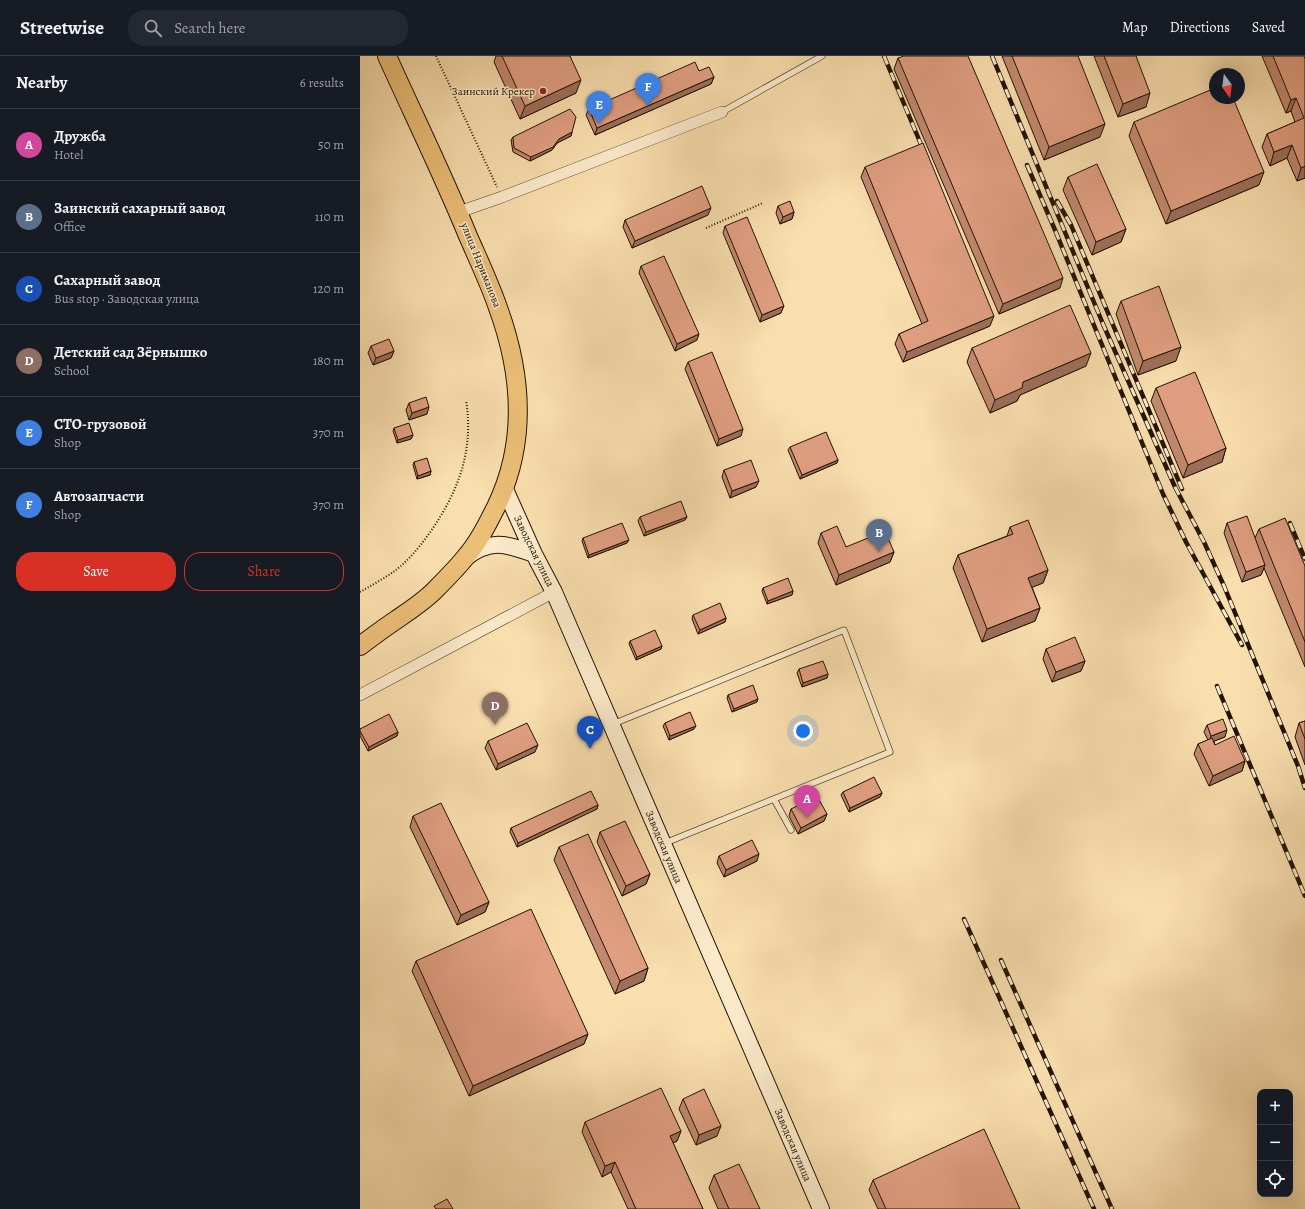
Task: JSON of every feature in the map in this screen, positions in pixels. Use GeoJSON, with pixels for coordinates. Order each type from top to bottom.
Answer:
{"type":"FeatureCollection","features":[{"type":"Feature","properties":{"kind":"main road","name":"улица Нариманова"},"geometry":{"type":"LineString","coordinates":[[360,646],[405,615],[434,592],[464,560],[486,527],[504,487],[513,457],[518,427],[518,397],[515,374],[508,337],[497,304],[458,212],[387,56]]}},
{"type":"Feature","properties":{"kind":"main road","name":"Заводская улица"},"geometry":{"type":"LineString","coordinates":[[504,487],[534,554],[554,592],[821,1209]]}},
{"type":"Feature","properties":{"kind":"main road"},"geometry":{"type":"LineString","coordinates":[[464,560],[475,551],[488,546],[497,545],[508,545],[534,554]]}},
{"type":"Feature","properties":{"kind":"street"},"geometry":{"type":"LineString","coordinates":[[458,212],[502,197],[722,112]]}},
{"type":"Feature","properties":{"kind":"street"},"geometry":{"type":"LineString","coordinates":[[360,696],[554,592]]}},
{"type":"Feature","properties":{"kind":"lane"},"geometry":{"type":"LineString","coordinates":[[722,112],[822,56]]}},
{"type":"Feature","properties":{"kind":"lane"},"geometry":{"type":"LineString","coordinates":[[611,725],[844,630],[890,752],[663,844]]}},
{"type":"Feature","properties":{"kind":"lane"},"geometry":{"type":"LineString","coordinates":[[774,799],[791,830]]}},
{"type":"Feature","properties":{"kind":"path"},"geometry":{"type":"LineString","coordinates":[[436,56],[502,197]]}},
{"type":"Feature","properties":{"kind":"path"},"geometry":{"type":"LineString","coordinates":[[706,228],[763,203]]}},
{"type":"Feature","properties":{"kind":"path"},"geometry":{"type":"LineString","coordinates":[[360,592],[381,580],[409,559],[423,542],[447,504],[456,487],[464,464],[468,443],[469,418],[466,400]]}},
{"type":"Feature","properties":{"kind":"building"},"geometry":{"type":"Polygon","coordinates":[[[502,56],[570,56],[581,80],[525,106],[502,56]]]}},
{"type":"Feature","properties":{"kind":"building"},"geometry":{"type":"Polygon","coordinates":[[[904,56],[968,56],[1063,278],[1003,304],[898,58],[904,56]]]}},
{"type":"Feature","properties":{"kind":"building"},"geometry":{"type":"Polygon","coordinates":[[[1012,56],[1078,56],[1105,124],[1049,147],[1012,56]]]}},
{"type":"Feature","properties":{"kind":"building"},"geometry":{"type":"Polygon","coordinates":[[[1104,56],[1136,56],[1150,93],[1123,104],[1104,56]]]}},
{"type":"Feature","properties":{"kind":"building"},"geometry":{"type":"Polygon","coordinates":[[[1273,56],[1304,56],[1305,59],[1305,166],[1301,168],[1292,145],[1274,152],[1267,134],[1304,118],[1296,98],[1291,100],[1273,56]]]}},
{"type":"Feature","properties":{"kind":"building"},"geometry":{"type":"Polygon","coordinates":[[[695,62],[699,71],[709,67],[714,77],[597,128],[589,109],[695,62]]]}},
{"type":"Feature","properties":{"kind":"building"},"geometry":{"type":"Polygon","coordinates":[[[1209,91],[1209,104],[1236,104],[1264,172],[1171,211],[1134,122],[1209,91]]]}},
{"type":"Feature","properties":{"kind":"building"},"geometry":{"type":"Polygon","coordinates":[[[570,109],[576,117],[572,132],[559,139],[553,147],[531,157],[514,148],[513,137],[570,109]]]}},
{"type":"Feature","properties":{"kind":"building"},"geometry":{"type":"Polygon","coordinates":[[[923,143],[994,316],[907,352],[899,334],[928,321],[865,167],[923,143]]]}},
{"type":"Feature","properties":{"kind":"building"},"geometry":{"type":"Polygon","coordinates":[[[1097,164],[1126,229],[1096,242],[1068,177],[1097,164]]]}},
{"type":"Feature","properties":{"kind":"building"},"geometry":{"type":"Polygon","coordinates":[[[702,186],[711,208],[635,241],[625,220],[702,186]]]}},
{"type":"Feature","properties":{"kind":"building"},"geometry":{"type":"Polygon","coordinates":[[[790,201],[794,212],[783,217],[778,206],[790,201]]]}},
{"type":"Feature","properties":{"kind":"building"},"geometry":{"type":"Polygon","coordinates":[[[747,217],[784,306],[762,315],[725,226],[747,217]]]}},
{"type":"Feature","properties":{"kind":"building"},"geometry":{"type":"Polygon","coordinates":[[[664,256],[699,334],[677,344],[641,266],[664,256]]]}},
{"type":"Feature","properties":{"kind":"building"},"geometry":{"type":"Polygon","coordinates":[[[1159,286],[1181,347],[1143,361],[1121,301],[1159,286]]]}},
{"type":"Feature","properties":{"kind":"building"},"geometry":{"type":"Polygon","coordinates":[[[1070,305],[1091,353],[1023,382],[1022,388],[995,400],[972,348],[1070,305]]]}},
{"type":"Feature","properties":{"kind":"building"},"geometry":{"type":"Polygon","coordinates":[[[389,339],[394,351],[376,358],[371,346],[389,339]]]}},
{"type":"Feature","properties":{"kind":"building"},"geometry":{"type":"Polygon","coordinates":[[[712,352],[743,429],[719,439],[688,362],[712,352]]]}},
{"type":"Feature","properties":{"kind":"building"},"geometry":{"type":"Polygon","coordinates":[[[1195,372],[1226,448],[1188,465],[1156,388],[1195,372]]]}},
{"type":"Feature","properties":{"kind":"building"},"geometry":{"type":"Polygon","coordinates":[[[426,397],[429,407],[412,413],[409,403],[426,397]]]}},
{"type":"Feature","properties":{"kind":"building"},"geometry":{"type":"Polygon","coordinates":[[[409,423],[413,435],[398,440],[394,428],[409,423]]]}},
{"type":"Feature","properties":{"kind":"building"},"geometry":{"type":"Polygon","coordinates":[[[826,432],[838,460],[802,475],[790,447],[826,432]]]}},
{"type":"Feature","properties":{"kind":"building"},"geometry":{"type":"Polygon","coordinates":[[[427,458],[431,471],[418,476],[414,462],[427,458]]]}},
{"type":"Feature","properties":{"kind":"building"},"geometry":{"type":"Polygon","coordinates":[[[751,460],[759,481],[732,491],[724,470],[751,460]]]}},
{"type":"Feature","properties":{"kind":"building"},"geometry":{"type":"Polygon","coordinates":[[[681,501],[687,517],[646,532],[640,517],[681,501]]]}},
{"type":"Feature","properties":{"kind":"building"},"geometry":{"type":"Polygon","coordinates":[[[1247,516],[1265,565],[1246,572],[1227,523],[1247,516]]]}},
{"type":"Feature","properties":{"kind":"building"},"geometry":{"type":"Polygon","coordinates":[[[1285,518],[1305,566],[1305,642],[1259,529],[1285,518]]]}},
{"type":"Feature","properties":{"kind":"building"},"geometry":{"type":"Polygon","coordinates":[[[1028,520],[1048,570],[1028,578],[1040,608],[987,629],[958,555],[1013,534],[1010,527],[1028,520]]]}},
{"type":"Feature","properties":{"kind":"building"},"geometry":{"type":"Polygon","coordinates":[[[622,523],[629,540],[589,555],[583,538],[622,523]]]}},
{"type":"Feature","properties":{"kind":"building"},"geometry":{"type":"Polygon","coordinates":[[[837,526],[846,547],[885,531],[894,552],[839,575],[821,533],[837,526]]]}},
{"type":"Feature","properties":{"kind":"building"},"geometry":{"type":"Polygon","coordinates":[[[788,578],[793,591],[768,601],[763,588],[788,578]]]}},
{"type":"Feature","properties":{"kind":"building"},"geometry":{"type":"Polygon","coordinates":[[[720,603],[726,618],[700,630],[693,615],[720,603]]]}},
{"type":"Feature","properties":{"kind":"building"},"geometry":{"type":"Polygon","coordinates":[[[655,630],[662,646],[637,657],[630,641],[655,630]]]}},
{"type":"Feature","properties":{"kind":"building"},"geometry":{"type":"Polygon","coordinates":[[[1075,637],[1085,661],[1056,672],[1046,649],[1075,637]]]}},
{"type":"Feature","properties":{"kind":"building"},"geometry":{"type":"Polygon","coordinates":[[[823,661],[828,674],[803,683],[799,669],[823,661]]]}},
{"type":"Feature","properties":{"kind":"building"},"geometry":{"type":"Polygon","coordinates":[[[753,685],[758,699],[734,709],[728,695],[753,685]]]}},
{"type":"Feature","properties":{"kind":"building"},"geometry":{"type":"Polygon","coordinates":[[[690,712],[696,726],[670,736],[665,723],[690,712]]]}},
{"type":"Feature","properties":{"kind":"building"},"geometry":{"type":"Polygon","coordinates":[[[389,714],[398,732],[369,747],[360,729],[389,714]]]}},
{"type":"Feature","properties":{"kind":"building"},"geometry":{"type":"Polygon","coordinates":[[[1223,719],[1227,730],[1211,736],[1207,725],[1223,719]]]}},
{"type":"Feature","properties":{"kind":"building"},"geometry":{"type":"Polygon","coordinates":[[[1305,721],[1305,739],[1299,723],[1305,721]]]}},
{"type":"Feature","properties":{"kind":"building"},"geometry":{"type":"Polygon","coordinates":[[[527,723],[538,745],[498,764],[488,741],[527,723]]]}},
{"type":"Feature","properties":{"kind":"building"},"geometry":{"type":"Polygon","coordinates":[[[1234,736],[1245,761],[1213,776],[1198,744],[1212,738],[1215,745],[1234,736]]]}},
{"type":"Feature","properties":{"kind":"building"},"geometry":{"type":"Polygon","coordinates":[[[874,777],[882,793],[850,808],[843,792],[874,777]]]}},
{"type":"Feature","properties":{"kind":"building"},"geometry":{"type":"Polygon","coordinates":[[[591,791],[598,805],[518,843],[511,828],[591,791]]]}},
{"type":"Feature","properties":{"kind":"building"},"geometry":{"type":"Polygon","coordinates":[[[817,796],[827,814],[801,828],[791,809],[817,796]]]}},
{"type":"Feature","properties":{"kind":"building"},"geometry":{"type":"Polygon","coordinates":[[[441,803],[489,902],[461,915],[413,816],[441,803]]]}},
{"type":"Feature","properties":{"kind":"building"},"geometry":{"type":"Polygon","coordinates":[[[625,821],[650,874],[626,886],[600,832],[625,821]]]}},
{"type":"Feature","properties":{"kind":"building"},"geometry":{"type":"Polygon","coordinates":[[[588,834],[648,968],[620,981],[559,847],[588,834]]]}},
{"type":"Feature","properties":{"kind":"building"},"geometry":{"type":"Polygon","coordinates":[[[752,840],[759,854],[726,870],[719,856],[752,840]]]}},
{"type":"Feature","properties":{"kind":"building"},"geometry":{"type":"Polygon","coordinates":[[[531,909],[588,1034],[473,1086],[416,961],[531,909]]]}},
{"type":"Feature","properties":{"kind":"building"},"geometry":{"type":"Polygon","coordinates":[[[661,1088],[681,1131],[670,1136],[703,1209],[636,1209],[615,1162],[605,1166],[585,1122],[661,1088]]]}},
{"type":"Feature","properties":{"kind":"building"},"geometry":{"type":"Polygon","coordinates":[[[704,1089],[721,1126],[699,1135],[683,1099],[704,1089]]]}},
{"type":"Feature","properties":{"kind":"building"},"geometry":{"type":"Polygon","coordinates":[[[984,1129],[1020,1209],[886,1209],[873,1180],[984,1129]]]}},
{"type":"Feature","properties":{"kind":"building"},"geometry":{"type":"Polygon","coordinates":[[[739,1164],[760,1209],[729,1209],[714,1175],[739,1164]]]}},
{"type":"Feature","properties":{"kind":"building"},"geometry":{"type":"Polygon","coordinates":[[[447,1199],[453,1209],[436,1209],[434,1206],[447,1199]]]}},
{"type":"Feature","properties":{"kind":"railway"},"geometry":{"type":"LineString","coordinates":[[884,56],[925,154]]}},
{"type":"Feature","properties":{"kind":"railway"},"geometry":{"type":"LineString","coordinates":[[992,56],[1103,324],[1175,487],[1204,542],[1224,586],[1298,766],[1305,788]]}},
{"type":"Feature","properties":{"kind":"railway"},"geometry":{"type":"LineString","coordinates":[[1027,165],[1163,494],[1186,542],[1242,645]]}},
{"type":"Feature","properties":{"kind":"railway"},"geometry":{"type":"LineString","coordinates":[[1057,201],[1071,225],[1182,489]]}},
{"type":"Feature","properties":{"kind":"railway"},"geometry":{"type":"LineString","coordinates":[[1290,523],[1305,559]]}},
{"type":"Feature","properties":{"kind":"railway"},"geometry":{"type":"LineString","coordinates":[[1217,686],[1305,896]]}},
{"type":"Feature","properties":{"kind":"railway"},"geometry":{"type":"LineString","coordinates":[[964,919],[1094,1209]]}},
{"type":"Feature","properties":{"kind":"railway"},"geometry":{"type":"LineString","coordinates":[[1001,960],[1112,1209]]}},
{"type":"Feature","properties":{"kind":"place","name":"Заинский Крекер"},"geometry":{"type":"Point","coordinates":[543,91]}},
{"type":"Feature","properties":{"kind":"place","name":"Автозапчасти"},"geometry":{"type":"Point","coordinates":[648,106]}},
{"type":"Feature","properties":{"kind":"place","name":"СТО-грузовой"},"geometry":{"type":"Point","coordinates":[599,124]}},
{"type":"Feature","properties":{"kind":"place","name":"Заинский сахарный завод"},"geometry":{"type":"Point","coordinates":[879,552]}},
{"type":"Feature","properties":{"kind":"place","name":"Детский сад Зёрнышко"},"geometry":{"type":"Point","coordinates":[495,725]}},
{"type":"Feature","properties":{"kind":"place","name":"Сахарный завод"},"geometry":{"type":"Point","coordinates":[590,749]}},
{"type":"Feature","properties":{"kind":"place","name":"Дружба"},"geometry":{"type":"Point","coordinates":[807,818]}}]}
